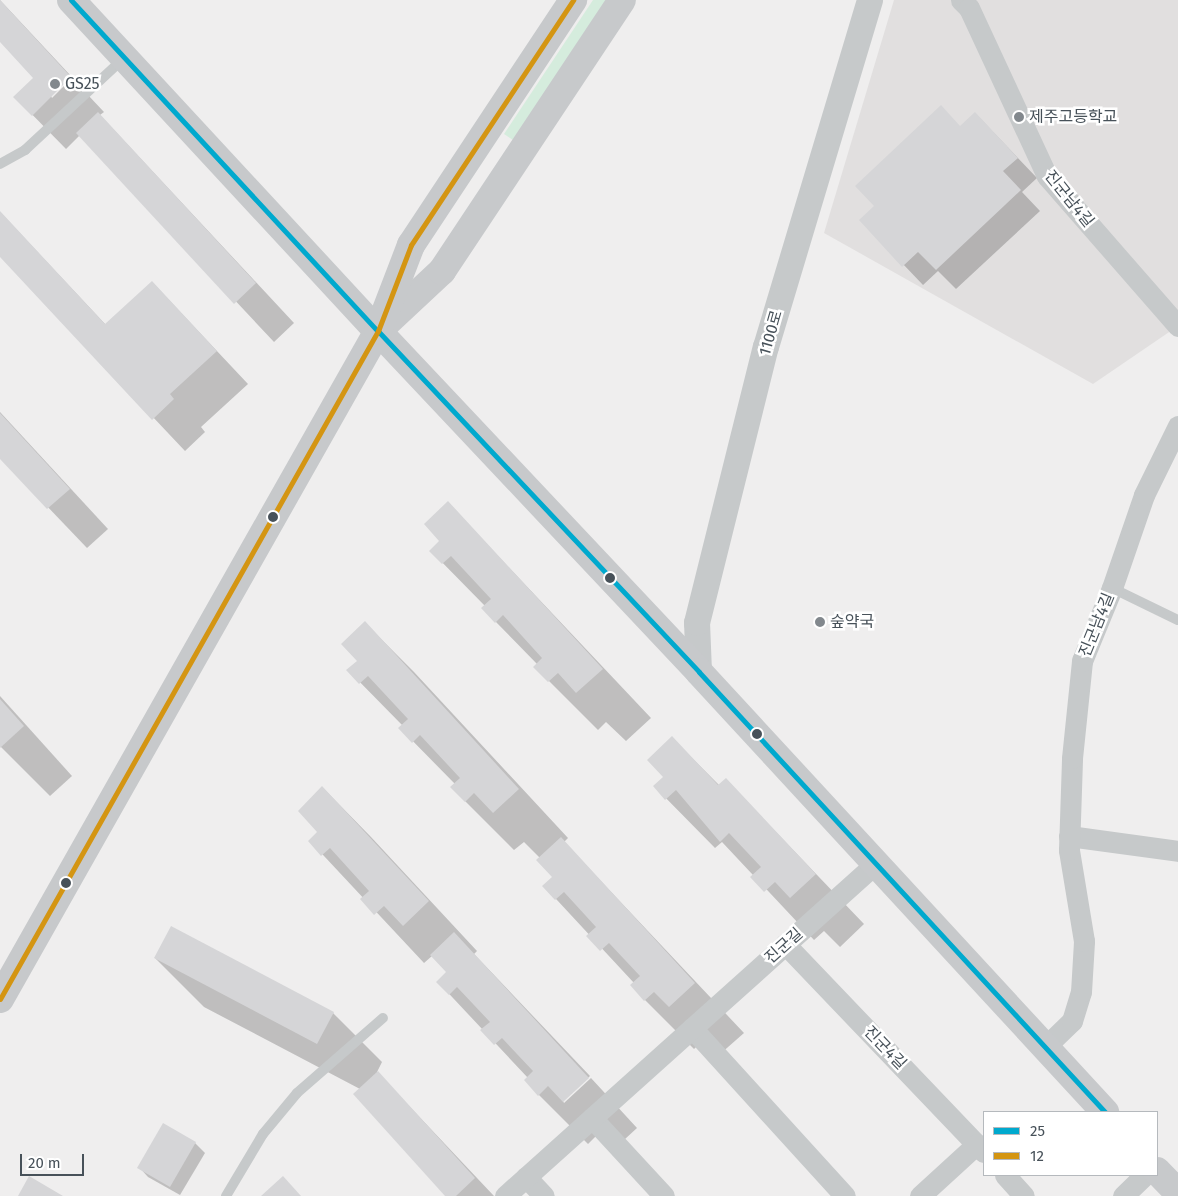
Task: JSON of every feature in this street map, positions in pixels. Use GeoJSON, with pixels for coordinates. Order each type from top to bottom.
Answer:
{"type":"FeatureCollection","features":[{"type":"Feature","properties":{"kind":"main road"},"geometry":{"type":"LineString","coordinates":[[71,0],[378,331],[699,672],[1104,1111]]}},
{"type":"Feature","properties":{"kind":"main road"},"geometry":{"type":"LineString","coordinates":[[0,999],[378,331],[411,245],[573,0]]}},
{"type":"Feature","properties":{"kind":"main road"},"geometry":{"type":"LineString","coordinates":[[378,331],[442,271],[622,0]]}},
{"type":"Feature","properties":{"kind":"main road"},"geometry":{"type":"LineString","coordinates":[[1158,1172],[1178,1193]]}},
{"type":"Feature","properties":{"kind":"street","name":"1100로"},"geometry":{"type":"LineString","coordinates":[[699,672],[697,623],[766,347],[870,0]]}},
{"type":"Feature","properties":{"kind":"street","name":"진군남4길"},"geometry":{"type":"LineString","coordinates":[[961,0],[969,8],[1047,176],[1178,326]]}},
{"type":"Feature","properties":{"kind":"street","name":"진군남4길"},"geometry":{"type":"LineString","coordinates":[[1046,1046],[1072,1021],[1081,992],[1084,942],[1069,850],[1072,758],[1082,661],[1112,588],[1144,495],[1178,426]]}},
{"type":"Feature","properties":{"kind":"street"},"geometry":{"type":"LineString","coordinates":[[1070,836],[1178,851]]}},
{"type":"Feature","properties":{"kind":"street","name":"진군길"},"geometry":{"type":"LineString","coordinates":[[505,1196],[876,863]]}},
{"type":"Feature","properties":{"kind":"street","name":"진군4길"},"geometry":{"type":"LineString","coordinates":[[786,944],[981,1148]]}},
{"type":"Feature","properties":{"kind":"street"},"geometry":{"type":"LineString","coordinates":[[692,1028],[845,1196]]}},
{"type":"Feature","properties":{"kind":"street"},"geometry":{"type":"LineString","coordinates":[[592,1118],[664,1196]]}},
{"type":"Feature","properties":{"kind":"street"},"geometry":{"type":"LineString","coordinates":[[920,1196],[981,1148]]}},
{"type":"Feature","properties":{"kind":"street"},"geometry":{"type":"LineString","coordinates":[[1006,1176],[1024,1196]]}},
{"type":"Feature","properties":{"kind":"street"},"geometry":{"type":"LineString","coordinates":[[1123,1196],[1144,1176]]}},
{"type":"Feature","properties":{"kind":"street"},"geometry":{"type":"LineString","coordinates":[[526,1177],[544,1196]]}},
{"type":"Feature","properties":{"kind":"lane"},"geometry":{"type":"LineString","coordinates":[[0,164],[25,150],[124,58]]}},
{"type":"Feature","properties":{"kind":"lane"},"geometry":{"type":"LineString","coordinates":[[1112,588],[1178,620]]}},
{"type":"Feature","properties":{"kind":"lane"},"geometry":{"type":"LineString","coordinates":[[226,1196],[263,1134],[298,1093],[383,1018]]}},
{"type":"Feature","properties":{"kind":"shaded area","name":"제주고등학교"},"geometry":{"type":"Polygon","coordinates":[[[894,0],[1178,0],[1178,326],[1093,384],[824,233],[894,0]]]}},
{"type":"Feature","properties":{"kind":"green space"},"geometry":{"type":"Polygon","coordinates":[[[593,0],[606,0],[513,140],[504,134],[593,0]]]}},
{"type":"Feature","properties":{"kind":"building"},"geometry":{"type":"Polygon","coordinates":[[[0,0],[71,77],[32,116],[13,97],[33,78],[0,42],[0,0]]]}},
{"type":"Feature","properties":{"kind":"building"},"geometry":{"type":"Polygon","coordinates":[[[941,105],[960,126],[975,112],[1018,158],[1003,171],[1021,190],[936,270],[918,252],[902,267],[859,220],[874,206],[855,186],[941,105]]]}},
{"type":"Feature","properties":{"kind":"building"},"geometry":{"type":"Polygon","coordinates":[[[98,112],[256,283],[234,304],[76,133],[98,112]]]}},
{"type":"Feature","properties":{"kind":"building"},"geometry":{"type":"Polygon","coordinates":[[[0,211],[105,324],[152,281],[217,351],[170,394],[174,399],[152,420],[0,257],[0,211]]]}},
{"type":"Feature","properties":{"kind":"building"},"geometry":{"type":"Polygon","coordinates":[[[0,413],[70,489],[47,509],[0,459],[0,413]]]}},
{"type":"Feature","properties":{"kind":"building"},"geometry":{"type":"Polygon","coordinates":[[[448,501],[603,669],[576,693],[558,673],[548,682],[533,667],[542,658],[503,615],[495,623],[481,608],[491,599],[451,556],[442,564],[429,551],[439,541],[424,524],[448,501]]]}},
{"type":"Feature","properties":{"kind":"building"},"geometry":{"type":"Polygon","coordinates":[[[365,621],[519,789],[493,813],[474,793],[465,802],[450,787],[460,778],[420,735],[412,743],[398,728],[408,719],[368,676],[359,684],[346,670],[357,661],[341,644],[365,621]]]}},
{"type":"Feature","properties":{"kind":"building"},"geometry":{"type":"Polygon","coordinates":[[[0,699],[24,726],[0,748],[0,699]]]}},
{"type":"Feature","properties":{"kind":"building"},"geometry":{"type":"Polygon","coordinates":[[[672,736],[718,785],[726,778],[816,874],[790,898],[775,882],[764,892],[750,877],[761,867],[729,833],[720,842],[676,790],[665,800],[653,786],[663,777],[647,760],[672,736]]]}},
{"type":"Feature","properties":{"kind":"building"},"geometry":{"type":"Polygon","coordinates":[[[322,786],[429,901],[403,926],[384,906],[374,915],[360,899],[369,891],[330,848],[321,856],[308,841],[317,832],[298,811],[322,786]]]}},
{"type":"Feature","properties":{"kind":"building"},"geometry":{"type":"Polygon","coordinates":[[[561,837],[695,983],[669,1007],[654,992],[644,1001],[630,985],[640,976],[609,943],[600,951],[586,936],[596,927],[564,892],[555,900],[542,886],[552,877],[536,860],[561,837]]]}},
{"type":"Feature","properties":{"kind":"building"},"geometry":{"type":"Polygon","coordinates":[[[171,926],[334,1012],[317,1044],[154,958],[171,926]]]}},
{"type":"Feature","properties":{"kind":"building"},"geometry":{"type":"Polygon","coordinates":[[[454,932],[589,1078],[563,1102],[548,1086],[538,1096],[524,1080],[533,1071],[502,1038],[494,1045],[480,1030],[490,1022],[457,987],[449,995],[436,982],[446,972],[430,955],[454,932]]]}},
{"type":"Feature","properties":{"kind":"building"},"geometry":{"type":"Polygon","coordinates":[[[378,1071],[475,1178],[456,1196],[445,1196],[353,1094],[378,1071]]]}},
{"type":"Feature","properties":{"kind":"building"},"geometry":{"type":"Polygon","coordinates":[[[163,1123],[196,1142],[170,1187],[137,1168],[163,1123]]]}},
{"type":"Feature","properties":{"kind":"building"},"geometry":{"type":"Polygon","coordinates":[[[29,1176],[63,1196],[18,1196],[29,1176]]]}},
{"type":"Feature","properties":{"kind":"building"},"geometry":{"type":"Polygon","coordinates":[[[283,1176],[301,1196],[261,1196],[283,1176]]]}},
{"type":"Feature","properties":{"kind":"transit line","name":"25"},"geometry":{"type":"LineString","coordinates":[[71,0],[378,331],[699,672],[1104,1111]]}},
{"type":"Feature","properties":{"kind":"transit line","name":"12"},"geometry":{"type":"LineString","coordinates":[[0,999],[378,331],[411,245],[573,0]]}},
{"type":"Feature","properties":{"kind":"place","name":"GS25"},"geometry":{"type":"Point","coordinates":[55,84]}},
{"type":"Feature","properties":{"kind":"place","name":"제주고등학교"},"geometry":{"type":"Point","coordinates":[1019,117]}},
{"type":"Feature","properties":{"kind":"place","name":"숲약국"},"geometry":{"type":"Point","coordinates":[820,622]}}]}
